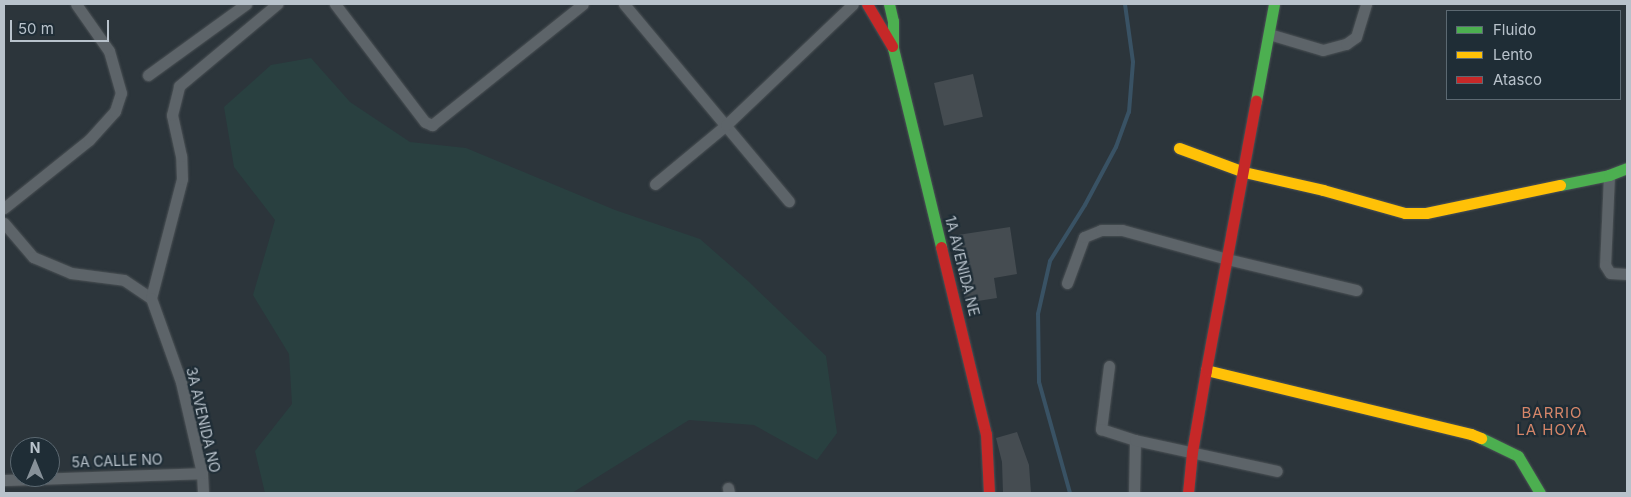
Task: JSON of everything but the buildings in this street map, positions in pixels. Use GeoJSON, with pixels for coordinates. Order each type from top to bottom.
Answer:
{"type":"FeatureCollection","features":[{"type":"Feature","properties":{"kind":"street"},"geometry":{"type":"LineString","coordinates":[[4,208],[88,140],[115,111],[121,92],[109,51],[76,4]]}},
{"type":"Feature","properties":{"kind":"street"},"geometry":{"type":"LineString","coordinates":[[148,75],[246,4]]}},
{"type":"Feature","properties":{"kind":"street"},"geometry":{"type":"LineString","coordinates":[[4,223],[33,257],[71,273],[124,280],[151,298],[182,179],[181,156],[172,115],[179,86],[277,4]]}},
{"type":"Feature","properties":{"kind":"street"},"geometry":{"type":"LineString","coordinates":[[335,4],[425,122],[432,124],[582,4]]}},
{"type":"Feature","properties":{"kind":"street"},"geometry":{"type":"LineString","coordinates":[[624,4],[789,201]]}},
{"type":"Feature","properties":{"kind":"street"},"geometry":{"type":"LineString","coordinates":[[655,184],[726,125],[853,4]]}},
{"type":"Feature","properties":{"kind":"street"},"geometry":{"type":"LineString","coordinates":[[867,4],[894,48]]}},
{"type":"Feature","properties":{"kind":"street"},"geometry":{"type":"LineString","coordinates":[[889,4],[893,21],[894,48]]}},
{"type":"Feature","properties":{"kind":"street"},"geometry":{"type":"LineString","coordinates":[[1188,493],[1192,452],[1206,370],[1274,4]]}},
{"type":"Feature","properties":{"kind":"street"},"geometry":{"type":"LineString","coordinates":[[1269,34],[1323,50],[1346,44],[1356,37],[1366,4]]}},
{"type":"Feature","properties":{"kind":"street","name":"1A AVENIDA NE"},"geometry":{"type":"LineString","coordinates":[[894,48],[986,434],[988,492]]}},
{"type":"Feature","properties":{"kind":"street"},"geometry":{"type":"LineString","coordinates":[[1179,148],[1244,172],[1323,190],[1405,213],[1426,213],[1609,175],[1627,168]]}},
{"type":"Feature","properties":{"kind":"street"},"geometry":{"type":"LineString","coordinates":[[1609,175],[1605,265],[1610,273],[1627,274]]}},
{"type":"Feature","properties":{"kind":"street"},"geometry":{"type":"LineString","coordinates":[[1067,283],[1084,237],[1101,230],[1122,230],[1227,259],[1356,290]]}},
{"type":"Feature","properties":{"kind":"street","name":"3A AVENIDA NO"},"geometry":{"type":"LineString","coordinates":[[151,298],[182,382],[202,473],[203,493]]}},
{"type":"Feature","properties":{"kind":"street"},"geometry":{"type":"LineString","coordinates":[[1109,366],[1101,429],[1135,440],[1277,471]]}},
{"type":"Feature","properties":{"kind":"street"},"geometry":{"type":"LineString","coordinates":[[1206,370],[1471,434],[1518,456],[1540,493]]}},
{"type":"Feature","properties":{"kind":"street"},"geometry":{"type":"LineString","coordinates":[[1134,493],[1135,440]]}},
{"type":"Feature","properties":{"kind":"street","name":"5A CALLE NO"},"geometry":{"type":"LineString","coordinates":[[4,480],[202,473]]}},
{"type":"Feature","properties":{"kind":"green space"},"geometry":{"type":"Polygon","coordinates":[[[311,58],[350,102],[410,142],[466,148],[615,210],[700,239],[748,281],[826,356],[837,433],[817,460],[754,425],[689,420],[572,493],[265,493],[255,451],[292,404],[289,354],[253,295],[275,220],[234,167],[224,107],[271,65],[311,58]]]}},
{"type":"Feature","properties":{"kind":"waterway"},"geometry":{"type":"LineString","coordinates":[[1070,493],[1039,382],[1038,314],[1050,261],[1085,205],[1116,147],[1129,112],[1133,62],[1125,4]]}},
{"type":"Feature","properties":{"kind":"traffic: fast"},"geometry":{"type":"LineString","coordinates":[[889,4],[893,21],[893,48],[941,247]]}},
{"type":"Feature","properties":{"kind":"traffic: fast"},"geometry":{"type":"LineString","coordinates":[[1256,101],[1274,4]]}},
{"type":"Feature","properties":{"kind":"traffic: fast"},"geometry":{"type":"LineString","coordinates":[[1560,185],[1609,175],[1627,168]]}},
{"type":"Feature","properties":{"kind":"traffic: fast"},"geometry":{"type":"LineString","coordinates":[[1481,438],[1518,456],[1540,493]]}},
{"type":"Feature","properties":{"kind":"traffic: slow"},"geometry":{"type":"LineString","coordinates":[[1179,148],[1244,172],[1323,190],[1405,213],[1426,213],[1560,185]]}},
{"type":"Feature","properties":{"kind":"traffic: slow"},"geometry":{"type":"LineString","coordinates":[[1206,370],[1481,438]]}},
{"type":"Feature","properties":{"kind":"traffic: jam"},"geometry":{"type":"LineString","coordinates":[[867,4],[892,46]]}},
{"type":"Feature","properties":{"kind":"traffic: jam"},"geometry":{"type":"LineString","coordinates":[[1188,493],[1192,452],[1206,370],[1256,101]]}},
{"type":"Feature","properties":{"kind":"traffic: jam"},"geometry":{"type":"LineString","coordinates":[[941,247],[986,434],[989,493]]}},
{"type":"Feature","properties":{"kind":"district","name":"BARRIO LA HOYA"},"geometry":{"type":"Point","coordinates":[1552,420]}}]}
